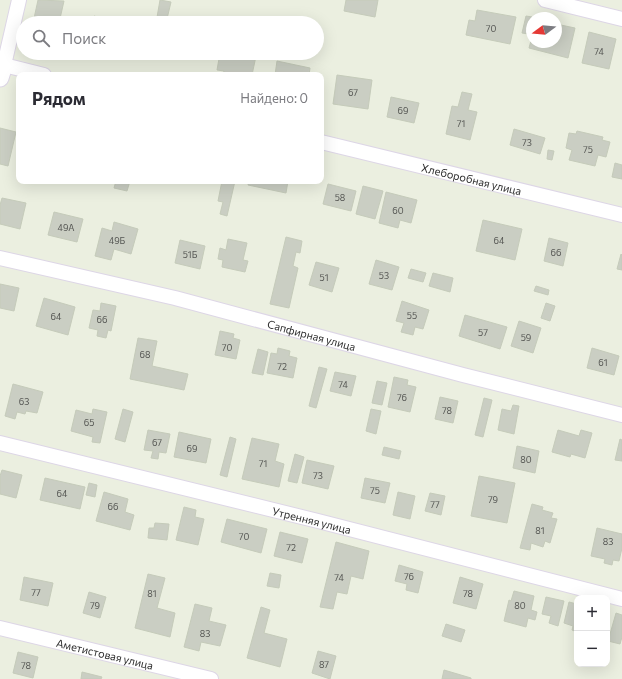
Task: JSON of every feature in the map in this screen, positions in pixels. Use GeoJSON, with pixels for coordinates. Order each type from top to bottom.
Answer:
{"type":"FeatureCollection","features":[{"type":"Feature","properties":{"kind":"street"},"geometry":{"type":"LineString","coordinates":[[19,0],[1,69],[22,72]]}},
{"type":"Feature","properties":{"kind":"street"},"geometry":{"type":"LineString","coordinates":[[545,0],[622,19]]}},
{"type":"Feature","properties":{"kind":"street","name":"Хлеборобная улица"},"geometry":{"type":"LineString","coordinates":[[324,143],[622,215]]}},
{"type":"Feature","properties":{"kind":"street","name":"Сапфирная улица"},"geometry":{"type":"LineString","coordinates":[[0,258],[175,298],[463,376],[622,415]]}},
{"type":"Feature","properties":{"kind":"street","name":"Утренняя улица"},"geometry":{"type":"LineString","coordinates":[[0,443],[325,523],[622,599]]}},
{"type":"Feature","properties":{"kind":"street","name":"Аметистовая улица"},"geometry":{"type":"LineString","coordinates":[[0,628],[211,679]]}},
{"type":"Feature","properties":{"kind":"building"},"geometry":{"type":"Polygon","coordinates":[[[38,0],[64,1],[61,16],[35,16],[38,0]]]}},
{"type":"Feature","properties":{"kind":"building"},"geometry":{"type":"Polygon","coordinates":[[[160,0],[171,2],[168,16],[157,16],[160,0]]]}},
{"type":"Feature","properties":{"kind":"building"},"geometry":{"type":"Polygon","coordinates":[[[346,0],[378,0],[375,17],[344,11],[346,0]]]}},
{"type":"Feature","properties":{"kind":"building"},"geometry":{"type":"Polygon","coordinates":[[[477,10],[516,17],[510,44],[466,35],[469,20],[475,21],[477,10]]]}},
{"type":"Feature","properties":{"kind":"building"},"geometry":{"type":"Polygon","coordinates":[[[526,16],[526,34],[522,33],[526,16]]]}},
{"type":"Feature","properties":{"kind":"building"},"geometry":{"type":"Polygon","coordinates":[[[562,25],[575,28],[568,58],[529,48],[562,48],[562,25]]]}},
{"type":"Feature","properties":{"kind":"building"},"geometry":{"type":"Polygon","coordinates":[[[589,32],[616,39],[609,69],[582,63],[589,32]]]}},
{"type":"Feature","properties":{"kind":"building"},"geometry":{"type":"Polygon","coordinates":[[[219,60],[255,60],[253,72],[224,72],[217,70],[219,60]]]}},
{"type":"Feature","properties":{"kind":"building"},"geometry":{"type":"Polygon","coordinates":[[[277,61],[310,68],[309,72],[275,72],[277,61]]]}},
{"type":"Feature","properties":{"kind":"building"},"geometry":{"type":"Polygon","coordinates":[[[337,75],[372,80],[368,109],[333,104],[337,75]]]}},
{"type":"Feature","properties":{"kind":"building"},"geometry":{"type":"Polygon","coordinates":[[[462,92],[472,94],[468,110],[477,112],[470,140],[446,134],[452,106],[458,107],[462,92]]]}},
{"type":"Feature","properties":{"kind":"building"},"geometry":{"type":"Polygon","coordinates":[[[391,97],[419,103],[414,123],[387,117],[391,97]]]}},
{"type":"Feature","properties":{"kind":"building"},"geometry":{"type":"Polygon","coordinates":[[[0,128],[16,132],[8,166],[0,164],[0,128]]]}},
{"type":"Feature","properties":{"kind":"building"},"geometry":{"type":"Polygon","coordinates":[[[514,129],[545,138],[540,154],[510,145],[514,129]]]}},
{"type":"Feature","properties":{"kind":"building"},"geometry":{"type":"Polygon","coordinates":[[[577,131],[603,137],[602,140],[610,142],[606,157],[598,155],[595,166],[569,160],[572,150],[566,148],[569,133],[576,134],[577,131]]]}},
{"type":"Feature","properties":{"kind":"building"},"geometry":{"type":"Polygon","coordinates":[[[548,150],[554,151],[552,160],[547,159],[548,150]]]}},
{"type":"Feature","properties":{"kind":"building"},"geometry":{"type":"Polygon","coordinates":[[[615,163],[622,165],[622,179],[612,177],[615,163]]]}},
{"type":"Feature","properties":{"kind":"building"},"geometry":{"type":"Polygon","coordinates":[[[115,184],[129,184],[127,191],[114,188],[115,184]]]}},
{"type":"Feature","properties":{"kind":"building"},"geometry":{"type":"Polygon","coordinates":[[[221,184],[234,184],[227,216],[220,214],[223,202],[218,201],[221,184]]]}},
{"type":"Feature","properties":{"kind":"building"},"geometry":{"type":"Polygon","coordinates":[[[248,184],[288,184],[286,193],[248,184]]]}},
{"type":"Feature","properties":{"kind":"building"},"geometry":{"type":"Polygon","coordinates":[[[328,184],[356,191],[351,211],[323,204],[328,184]]]}},
{"type":"Feature","properties":{"kind":"building"},"geometry":{"type":"Polygon","coordinates":[[[363,186],[383,191],[375,219],[356,214],[363,186]]]}},
{"type":"Feature","properties":{"kind":"building"},"geometry":{"type":"Polygon","coordinates":[[[386,192],[417,200],[411,223],[400,220],[398,228],[379,223],[386,192]]]}},
{"type":"Feature","properties":{"kind":"building"},"geometry":{"type":"Polygon","coordinates":[[[2,198],[26,203],[20,229],[0,224],[0,205],[2,198]]]}},
{"type":"Feature","properties":{"kind":"building"},"geometry":{"type":"Polygon","coordinates":[[[54,212],[83,219],[77,242],[48,235],[54,212]]]}},
{"type":"Feature","properties":{"kind":"building"},"geometry":{"type":"Polygon","coordinates":[[[483,220],[522,229],[515,260],[476,251],[483,220]]]}},
{"type":"Feature","properties":{"kind":"building"},"geometry":{"type":"Polygon","coordinates":[[[114,222],[138,229],[131,254],[114,249],[111,260],[95,256],[102,228],[112,231],[114,222]]]}},
{"type":"Feature","properties":{"kind":"building"},"geometry":{"type":"Polygon","coordinates":[[[286,237],[302,241],[300,253],[296,252],[293,266],[298,268],[289,308],[270,304],[286,237]]]}},
{"type":"Feature","properties":{"kind":"building"},"geometry":{"type":"Polygon","coordinates":[[[549,238],[568,243],[563,266],[544,261],[549,238]]]}},
{"type":"Feature","properties":{"kind":"building"},"geometry":{"type":"Polygon","coordinates":[[[228,239],[247,243],[243,260],[248,261],[245,272],[222,267],[223,260],[218,259],[220,248],[226,250],[228,239]]]}},
{"type":"Feature","properties":{"kind":"building"},"geometry":{"type":"Polygon","coordinates":[[[180,240],[205,246],[200,269],[175,263],[180,240]]]}},
{"type":"Feature","properties":{"kind":"building"},"geometry":{"type":"Polygon","coordinates":[[[621,254],[622,255],[622,270],[617,269],[621,254]]]}},
{"type":"Feature","properties":{"kind":"building"},"geometry":{"type":"Polygon","coordinates":[[[376,260],[399,267],[392,290],[369,284],[376,260]]]}},
{"type":"Feature","properties":{"kind":"building"},"geometry":{"type":"Polygon","coordinates":[[[316,262],[339,268],[332,292],[309,285],[316,262]]]}},
{"type":"Feature","properties":{"kind":"building"},"geometry":{"type":"Polygon","coordinates":[[[411,269],[426,273],[423,282],[408,278],[411,269]]]}},
{"type":"Feature","properties":{"kind":"building"},"geometry":{"type":"Polygon","coordinates":[[[433,273],[453,278],[450,292],[429,286],[433,273]]]}},
{"type":"Feature","properties":{"kind":"building"},"geometry":{"type":"Polygon","coordinates":[[[0,284],[19,288],[14,311],[0,308],[0,284]]]}},
{"type":"Feature","properties":{"kind":"building"},"geometry":{"type":"Polygon","coordinates":[[[536,286],[549,290],[548,295],[534,291],[536,286]]]}},
{"type":"Feature","properties":{"kind":"building"},"geometry":{"type":"Polygon","coordinates":[[[44,298],[75,307],[68,335],[36,326],[44,298]]]}},
{"type":"Feature","properties":{"kind":"building"},"geometry":{"type":"Polygon","coordinates":[[[402,301],[429,310],[423,329],[415,327],[413,335],[401,332],[404,323],[396,321],[402,301]]]}},
{"type":"Feature","properties":{"kind":"building"},"geometry":{"type":"Polygon","coordinates":[[[101,303],[116,306],[111,331],[108,330],[106,338],[97,336],[98,330],[89,328],[93,310],[100,311],[101,303]]]}},
{"type":"Feature","properties":{"kind":"building"},"geometry":{"type":"Polygon","coordinates":[[[546,303],[555,306],[550,321],[541,318],[546,303]]]}},
{"type":"Feature","properties":{"kind":"building"},"geometry":{"type":"Polygon","coordinates":[[[465,315],[507,327],[500,349],[459,336],[465,315]]]}},
{"type":"Feature","properties":{"kind":"building"},"geometry":{"type":"Polygon","coordinates":[[[519,321],[541,328],[533,353],[511,346],[519,321]]]}},
{"type":"Feature","properties":{"kind":"building"},"geometry":{"type":"Polygon","coordinates":[[[220,331],[234,334],[233,338],[240,340],[236,359],[215,355],[220,331]]]}},
{"type":"Feature","properties":{"kind":"building"},"geometry":{"type":"Polygon","coordinates":[[[138,338],[157,341],[152,366],[188,374],[184,390],[130,379],[138,338]]]}},
{"type":"Feature","properties":{"kind":"building"},"geometry":{"type":"Polygon","coordinates":[[[278,348],[290,351],[289,356],[297,358],[293,378],[267,373],[271,353],[277,354],[278,348]]]}},
{"type":"Feature","properties":{"kind":"building"},"geometry":{"type":"Polygon","coordinates":[[[592,348],[619,356],[614,375],[587,368],[592,348]]]}},
{"type":"Feature","properties":{"kind":"building"},"geometry":{"type":"Polygon","coordinates":[[[258,349],[268,352],[263,375],[252,373],[258,349]]]}},
{"type":"Feature","properties":{"kind":"building"},"geometry":{"type":"Polygon","coordinates":[[[319,367],[327,369],[316,408],[309,406],[319,367]]]}},
{"type":"Feature","properties":{"kind":"building"},"geometry":{"type":"Polygon","coordinates":[[[335,372],[356,376],[351,396],[330,391],[335,372]]]}},
{"type":"Feature","properties":{"kind":"building"},"geometry":{"type":"Polygon","coordinates":[[[394,377],[408,380],[407,385],[416,387],[410,412],[388,407],[394,377]]]}},
{"type":"Feature","properties":{"kind":"building"},"geometry":{"type":"Polygon","coordinates":[[[377,381],[387,383],[382,405],[372,403],[377,381]]]}},
{"type":"Feature","properties":{"kind":"building"},"geometry":{"type":"Polygon","coordinates":[[[13,384],[43,392],[37,413],[26,411],[25,414],[17,412],[15,419],[5,416],[13,384]]]}},
{"type":"Feature","properties":{"kind":"building"},"geometry":{"type":"Polygon","coordinates":[[[440,397],[458,401],[453,423],[435,419],[440,397]]]}},
{"type":"Feature","properties":{"kind":"building"},"geometry":{"type":"Polygon","coordinates":[[[484,398],[492,400],[483,437],[475,435],[484,398]]]}},
{"type":"Feature","properties":{"kind":"building"},"geometry":{"type":"Polygon","coordinates":[[[513,405],[519,406],[514,434],[498,430],[502,409],[511,411],[513,405]]]}},
{"type":"Feature","properties":{"kind":"building"},"geometry":{"type":"Polygon","coordinates":[[[93,409],[107,412],[100,443],[92,442],[93,437],[71,431],[76,410],[92,414],[93,409]]]}},
{"type":"Feature","properties":{"kind":"building"},"geometry":{"type":"Polygon","coordinates":[[[123,409],[133,412],[125,442],[115,439],[123,409]]]}},
{"type":"Feature","properties":{"kind":"building"},"geometry":{"type":"Polygon","coordinates":[[[371,409],[381,411],[376,434],[366,431],[371,409]]]}},
{"type":"Feature","properties":{"kind":"building"},"geometry":{"type":"Polygon","coordinates":[[[148,430],[170,434],[166,453],[159,452],[158,459],[151,458],[153,451],[144,450],[148,430]]]}},
{"type":"Feature","properties":{"kind":"building"},"geometry":{"type":"Polygon","coordinates":[[[558,430],[579,436],[581,430],[592,433],[585,458],[571,454],[570,457],[552,452],[558,430]]]}},
{"type":"Feature","properties":{"kind":"building"},"geometry":{"type":"Polygon","coordinates":[[[179,432],[211,439],[206,463],[174,457],[179,432]]]}},
{"type":"Feature","properties":{"kind":"building"},"geometry":{"type":"Polygon","coordinates":[[[230,437],[236,439],[227,477],[220,475],[230,437]]]}},
{"type":"Feature","properties":{"kind":"building"},"geometry":{"type":"Polygon","coordinates":[[[252,438],[279,444],[275,461],[284,464],[279,487],[242,479],[252,438]]]}},
{"type":"Feature","properties":{"kind":"building"},"geometry":{"type":"Polygon","coordinates":[[[620,439],[622,440],[622,461],[615,460],[620,439]]]}},
{"type":"Feature","properties":{"kind":"building"},"geometry":{"type":"Polygon","coordinates":[[[517,446],[539,451],[535,473],[513,468],[517,446]]]}},
{"type":"Feature","properties":{"kind":"building"},"geometry":{"type":"Polygon","coordinates":[[[384,447],[401,451],[399,459],[382,455],[384,447]]]}},
{"type":"Feature","properties":{"kind":"building"},"geometry":{"type":"Polygon","coordinates":[[[295,454],[304,457],[297,483],[288,481],[295,454]]]}},
{"type":"Feature","properties":{"kind":"building"},"geometry":{"type":"Polygon","coordinates":[[[307,460],[334,466],[328,489],[302,483],[307,460]]]}},
{"type":"Feature","properties":{"kind":"building"},"geometry":{"type":"Polygon","coordinates":[[[2,470],[22,475],[16,498],[0,494],[0,476],[2,470]]]}},
{"type":"Feature","properties":{"kind":"building"},"geometry":{"type":"Polygon","coordinates":[[[479,476],[515,483],[507,523],[471,516],[479,476]]]}},
{"type":"Feature","properties":{"kind":"building"},"geometry":{"type":"Polygon","coordinates":[[[45,478],[85,487],[80,509],[40,500],[45,478]]]}},
{"type":"Feature","properties":{"kind":"building"},"geometry":{"type":"Polygon","coordinates":[[[365,478],[390,483],[385,503],[361,498],[365,478]]]}},
{"type":"Feature","properties":{"kind":"building"},"geometry":{"type":"Polygon","coordinates":[[[89,483],[97,485],[95,497],[86,495],[89,483]]]}},
{"type":"Feature","properties":{"kind":"building"},"geometry":{"type":"Polygon","coordinates":[[[104,492],[128,499],[125,512],[134,515],[130,530],[96,521],[104,492]]]}},
{"type":"Feature","properties":{"kind":"building"},"geometry":{"type":"Polygon","coordinates":[[[398,492],[415,496],[410,519],[393,515],[398,492]]]}},
{"type":"Feature","properties":{"kind":"building"},"geometry":{"type":"Polygon","coordinates":[[[430,493],[445,496],[441,515],[425,511],[430,493]]]}},
{"type":"Feature","properties":{"kind":"building"},"geometry":{"type":"Polygon","coordinates":[[[532,504],[543,507],[542,510],[553,513],[551,518],[557,519],[550,543],[545,541],[543,547],[531,543],[530,550],[520,548],[532,504]]]}},
{"type":"Feature","properties":{"kind":"building"},"geometry":{"type":"Polygon","coordinates":[[[184,507],[196,510],[195,517],[204,519],[198,545],[176,540],[184,507]]]}},
{"type":"Feature","properties":{"kind":"building"},"geometry":{"type":"Polygon","coordinates":[[[227,519],[267,529],[261,553],[221,542],[227,519]]]}},
{"type":"Feature","properties":{"kind":"building"},"geometry":{"type":"Polygon","coordinates":[[[155,523],[169,524],[167,540],[148,538],[149,528],[154,528],[155,523]]]}},
{"type":"Feature","properties":{"kind":"building"},"geometry":{"type":"Polygon","coordinates":[[[597,528],[622,534],[622,548],[619,561],[613,560],[612,565],[604,563],[605,559],[591,556],[597,528]]]}},
{"type":"Feature","properties":{"kind":"building"},"geometry":{"type":"Polygon","coordinates":[[[280,532],[308,539],[302,563],[274,556],[280,532]]]}},
{"type":"Feature","properties":{"kind":"building"},"geometry":{"type":"Polygon","coordinates":[[[336,542],[369,551],[363,579],[351,576],[347,594],[337,592],[333,609],[320,607],[336,542]]]}},
{"type":"Feature","properties":{"kind":"building"},"geometry":{"type":"Polygon","coordinates":[[[399,565],[423,572],[418,593],[406,590],[407,584],[395,581],[399,565]]]}},
{"type":"Feature","properties":{"kind":"building"},"geometry":{"type":"Polygon","coordinates":[[[270,573],[281,575],[279,588],[267,586],[270,573]]]}},
{"type":"Feature","properties":{"kind":"building"},"geometry":{"type":"Polygon","coordinates":[[[148,574],[165,578],[157,608],[175,613],[170,637],[135,628],[148,574]]]}},
{"type":"Feature","properties":{"kind":"building"},"geometry":{"type":"Polygon","coordinates":[[[24,577],[53,583],[48,606],[20,600],[24,577]]]}},
{"type":"Feature","properties":{"kind":"building"},"geometry":{"type":"Polygon","coordinates":[[[460,577],[483,584],[476,609],[453,603],[460,577]]]}},
{"type":"Feature","properties":{"kind":"building"},"geometry":{"type":"Polygon","coordinates":[[[514,591],[534,596],[531,610],[537,612],[535,620],[528,618],[526,627],[504,621],[509,600],[511,601],[514,591]]]}},
{"type":"Feature","properties":{"kind":"building"},"geometry":{"type":"Polygon","coordinates":[[[89,592],[106,597],[100,618],[83,613],[89,592]]]}},
{"type":"Feature","properties":{"kind":"building"},"geometry":{"type":"Polygon","coordinates":[[[546,597],[564,601],[558,626],[549,623],[551,616],[542,614],[546,597]]]}},
{"type":"Feature","properties":{"kind":"building"},"geometry":{"type":"Polygon","coordinates":[[[569,602],[574,603],[574,631],[572,630],[573,626],[564,623],[569,602]]]}},
{"type":"Feature","properties":{"kind":"building"},"geometry":{"type":"Polygon","coordinates":[[[195,604],[212,608],[209,621],[226,625],[220,646],[201,642],[199,651],[184,647],[195,604]]]}},
{"type":"Feature","properties":{"kind":"building"},"geometry":{"type":"Polygon","coordinates":[[[261,607],[270,610],[264,633],[287,639],[280,667],[247,658],[261,607]]]}},
{"type":"Feature","properties":{"kind":"building"},"geometry":{"type":"Polygon","coordinates":[[[616,613],[622,615],[622,637],[620,644],[610,642],[610,634],[616,613]]]}},
{"type":"Feature","properties":{"kind":"building"},"geometry":{"type":"Polygon","coordinates":[[[446,624],[465,630],[461,642],[442,636],[446,624]]]}},
{"type":"Feature","properties":{"kind":"building"},"geometry":{"type":"Polygon","coordinates":[[[318,651],[336,656],[330,679],[312,673],[318,651]]]}},
{"type":"Feature","properties":{"kind":"building"},"geometry":{"type":"Polygon","coordinates":[[[18,652],[38,657],[33,678],[13,673],[18,652]]]}},
{"type":"Feature","properties":{"kind":"building"},"geometry":{"type":"Polygon","coordinates":[[[444,670],[471,678],[471,679],[442,679],[444,670]]]}},
{"type":"Feature","properties":{"kind":"building"},"geometry":{"type":"Polygon","coordinates":[[[82,672],[102,677],[101,679],[81,679],[82,672]]]}}]}
